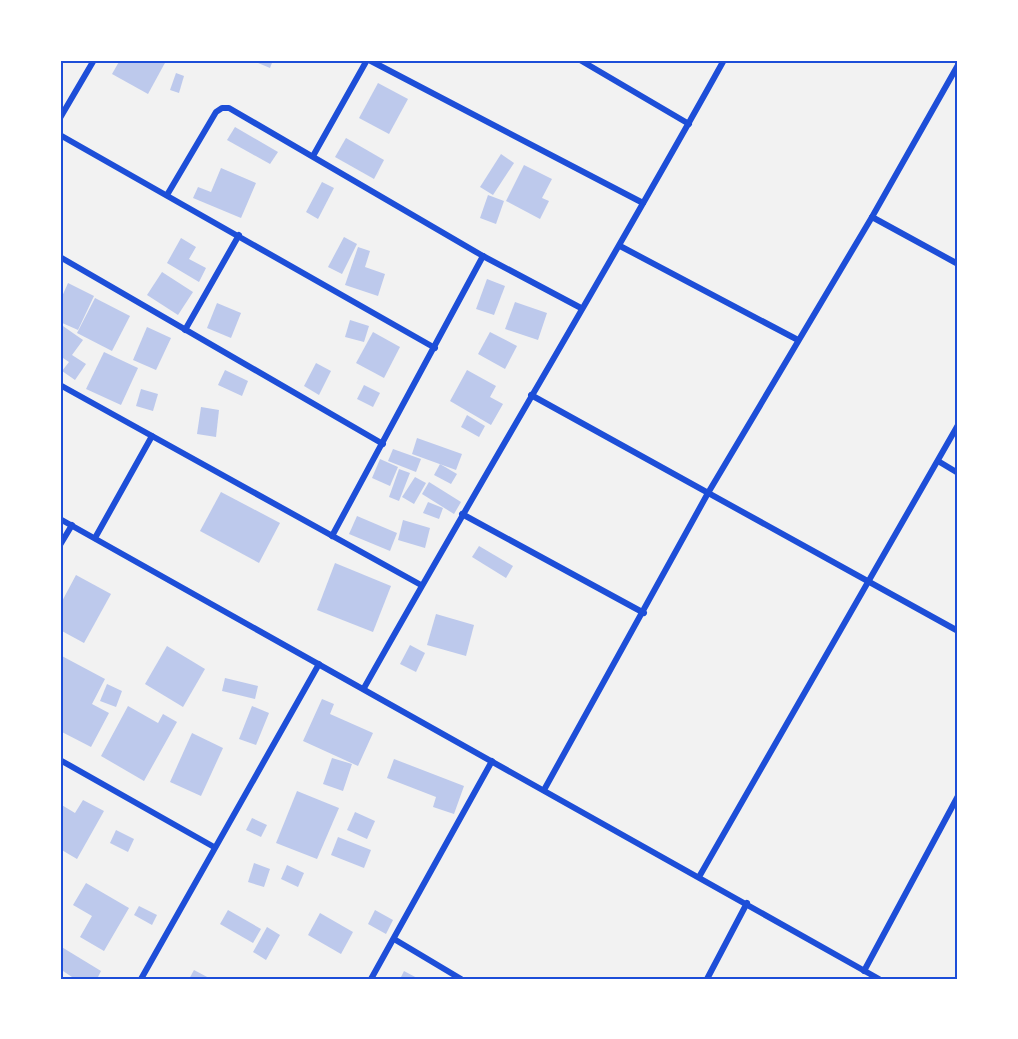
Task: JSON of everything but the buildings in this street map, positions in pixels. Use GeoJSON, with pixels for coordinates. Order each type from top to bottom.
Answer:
{"type":"FeatureCollection","features":[{"type":"Feature","properties":{"kind":"street"},"geometry":{"type":"LineString","coordinates":[[60,118],[94,60]]}},
{"type":"Feature","properties":{"kind":"street"},"geometry":{"type":"LineString","coordinates":[[313,156],[368,60],[643,203]]}},
{"type":"Feature","properties":{"kind":"street"},"geometry":{"type":"LineString","coordinates":[[580,60],[689,124]]}},
{"type":"Feature","properties":{"kind":"street"},"geometry":{"type":"LineString","coordinates":[[363,688],[581,308],[620,246],[724,60]]}},
{"type":"Feature","properties":{"kind":"street"},"geometry":{"type":"LineString","coordinates":[[544,790],[708,493],[872,217],[958,64]]}},
{"type":"Feature","properties":{"kind":"street"},"geometry":{"type":"LineString","coordinates":[[167,195],[216,112],[222,108],[235,110],[483,256],[581,308]]}},
{"type":"Feature","properties":{"kind":"street"},"geometry":{"type":"LineString","coordinates":[[60,135],[435,348]]}},
{"type":"Feature","properties":{"kind":"street"},"geometry":{"type":"LineString","coordinates":[[872,217],[958,264]]}},
{"type":"Feature","properties":{"kind":"street"},"geometry":{"type":"LineString","coordinates":[[185,330],[239,235]]}},
{"type":"Feature","properties":{"kind":"street"},"geometry":{"type":"LineString","coordinates":[[620,246],[798,340]]}},
{"type":"Feature","properties":{"kind":"street"},"geometry":{"type":"LineString","coordinates":[[332,536],[483,256]]}},
{"type":"Feature","properties":{"kind":"street"},"geometry":{"type":"LineString","coordinates":[[60,257],[383,444]]}},
{"type":"Feature","properties":{"kind":"street"},"geometry":{"type":"LineString","coordinates":[[60,385],[421,585]]}},
{"type":"Feature","properties":{"kind":"street"},"geometry":{"type":"LineString","coordinates":[[531,395],[958,631]]}},
{"type":"Feature","properties":{"kind":"street"},"geometry":{"type":"LineString","coordinates":[[699,877],[958,425]]}},
{"type":"Feature","properties":{"kind":"street"},"geometry":{"type":"LineString","coordinates":[[95,538],[152,436]]}},
{"type":"Feature","properties":{"kind":"street"},"geometry":{"type":"LineString","coordinates":[[938,461],[958,473]]}},
{"type":"Feature","properties":{"kind":"street"},"geometry":{"type":"LineString","coordinates":[[462,514],[644,612]]}},
{"type":"Feature","properties":{"kind":"street"},"geometry":{"type":"LineString","coordinates":[[60,519],[879,979]]}},
{"type":"Feature","properties":{"kind":"street"},"geometry":{"type":"LineString","coordinates":[[60,545],[72,525]]}},
{"type":"Feature","properties":{"kind":"street"},"geometry":{"type":"LineString","coordinates":[[141,979],[319,664]]}},
{"type":"Feature","properties":{"kind":"street"},"geometry":{"type":"LineString","coordinates":[[60,760],[214,847]]}},
{"type":"Feature","properties":{"kind":"street"},"geometry":{"type":"LineString","coordinates":[[371,979],[492,761]]}},
{"type":"Feature","properties":{"kind":"street"},"geometry":{"type":"LineString","coordinates":[[864,971],[958,796]]}},
{"type":"Feature","properties":{"kind":"street"},"geometry":{"type":"LineString","coordinates":[[707,979],[747,903]]}},
{"type":"Feature","properties":{"kind":"street"},"geometry":{"type":"LineString","coordinates":[[394,939],[461,979]]}}]}
